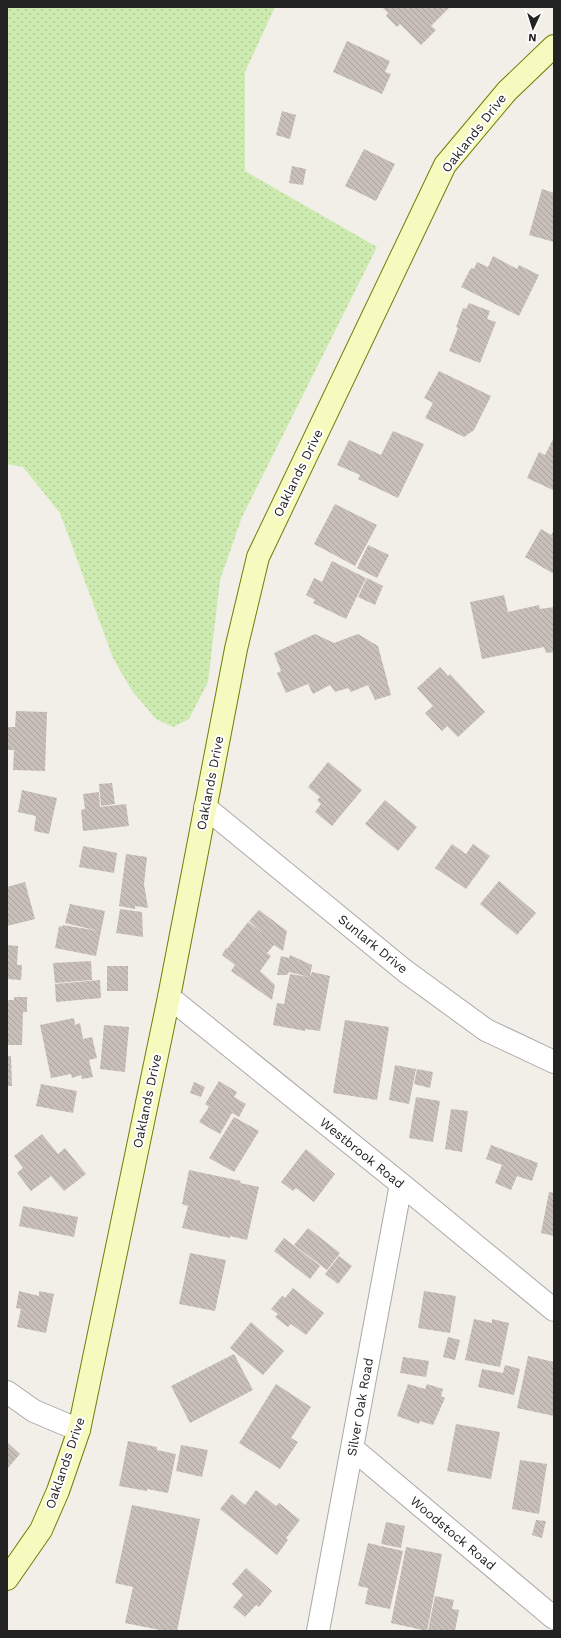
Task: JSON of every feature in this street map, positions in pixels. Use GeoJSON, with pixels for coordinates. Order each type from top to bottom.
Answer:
{"type":"FeatureCollection","features":[{"type":"Feature","properties":{"kind":"street","name":"Oaklands Drive"},"geometry":{"type":"LineString","coordinates":[[7,1579],[41,1530],[58,1491],[79,1430],[169,997],[236,649],[258,556],[445,165],[507,91],[554,46]]}},
{"type":"Feature","properties":{"kind":"street","name":"Sunlark Drive"},"geometry":{"type":"LineString","coordinates":[[205,807],[405,971],[486,1030],[554,1062]]}},
{"type":"Feature","properties":{"kind":"street","name":"Westbrook Road"},"geometry":{"type":"LineString","coordinates":[[169,997],[401,1184],[554,1310]]}},
{"type":"Feature","properties":{"kind":"street","name":"Silver Oak Road"},"geometry":{"type":"LineString","coordinates":[[318,1631],[401,1184]]}},
{"type":"Feature","properties":{"kind":"street"},"geometry":{"type":"LineString","coordinates":[[7,1392],[34,1411],[79,1430]]}},
{"type":"Feature","properties":{"kind":"street","name":"Woodstock Road"},"geometry":{"type":"LineString","coordinates":[[352,1448],[554,1618]]}},
{"type":"Feature","properties":{"kind":"green space"},"geometry":{"type":"Polygon","coordinates":[[[7,7],[275,7],[245,72],[245,171],[377,247],[242,517],[220,580],[208,682],[189,719],[173,727],[156,719],[132,691],[113,658],[60,513],[23,467],[7,464],[7,7]]]}},
{"type":"Feature","properties":{"kind":"building"},"geometry":{"type":"Polygon","coordinates":[[[382,7],[449,8],[431,26],[436,30],[421,45],[400,24],[397,27],[386,16],[388,13],[382,7]]]}},
{"type":"Feature","properties":{"kind":"building"},"geometry":{"type":"Polygon","coordinates":[[[347,41],[390,61],[385,72],[391,74],[382,94],[333,72],[347,41]]]}},
{"type":"Feature","properties":{"kind":"building"},"geometry":{"type":"Polygon","coordinates":[[[282,111],[296,115],[290,139],[276,135],[282,111]]]}},
{"type":"Feature","properties":{"kind":"building"},"geometry":{"type":"Polygon","coordinates":[[[364,149],[395,164],[376,201],[345,186],[364,149]]]}},
{"type":"Feature","properties":{"kind":"building"},"geometry":{"type":"Polygon","coordinates":[[[292,166],[306,169],[303,185],[289,183],[292,166]]]}},
{"type":"Feature","properties":{"kind":"building"},"geometry":{"type":"Polygon","coordinates":[[[542,189],[554,193],[554,242],[529,235],[542,189]]]}},
{"type":"Feature","properties":{"kind":"building"},"geometry":{"type":"Polygon","coordinates":[[[493,256],[517,269],[519,265],[539,275],[519,316],[461,287],[471,268],[474,269],[477,262],[488,267],[493,256]]]}},
{"type":"Feature","properties":{"kind":"building"},"geometry":{"type":"Polygon","coordinates":[[[469,303],[490,311],[487,319],[496,322],[480,363],[449,351],[458,328],[456,327],[463,308],[466,309],[469,303]]]}},
{"type":"Feature","properties":{"kind":"building"},"geometry":{"type":"Polygon","coordinates":[[[439,371],[491,396],[474,430],[464,437],[425,418],[433,403],[424,398],[439,371]]]}},
{"type":"Feature","properties":{"kind":"building"},"geometry":{"type":"Polygon","coordinates":[[[393,431],[424,444],[398,498],[358,479],[360,475],[337,465],[349,440],[381,455],[393,431]]]}},
{"type":"Feature","properties":{"kind":"building"},"geometry":{"type":"Polygon","coordinates":[[[554,437],[553,490],[527,478],[539,452],[545,455],[554,437]]]}},
{"type":"Feature","properties":{"kind":"building"},"geometry":{"type":"Polygon","coordinates":[[[335,504],[377,525],[355,566],[314,544],[335,504]]]}},
{"type":"Feature","properties":{"kind":"building"},"geometry":{"type":"Polygon","coordinates":[[[541,529],[551,535],[554,530],[554,574],[525,557],[541,529]]]}},
{"type":"Feature","properties":{"kind":"building"},"geometry":{"type":"Polygon","coordinates":[[[368,545],[389,555],[377,578],[357,568],[368,545]]]}},
{"type":"Feature","properties":{"kind":"building"},"geometry":{"type":"Polygon","coordinates":[[[332,561],[366,578],[346,619],[313,603],[315,600],[306,595],[314,578],[322,582],[332,561]]]}},
{"type":"Feature","properties":{"kind":"building"},"geometry":{"type":"Polygon","coordinates":[[[367,578],[383,586],[375,605],[358,597],[367,578]]]}},
{"type":"Feature","properties":{"kind":"building"},"geometry":{"type":"Polygon","coordinates":[[[504,595],[508,612],[539,605],[540,609],[554,607],[554,652],[546,653],[544,647],[482,659],[470,602],[504,595]]]}},
{"type":"Feature","properties":{"kind":"building"},"geometry":{"type":"Polygon","coordinates":[[[315,634],[334,643],[358,634],[378,646],[391,695],[375,700],[368,685],[351,692],[348,688],[335,692],[330,685],[313,694],[308,684],[286,693],[277,673],[281,671],[274,653],[315,634]]]}},
{"type":"Feature","properties":{"kind":"building"},"geometry":{"type":"Polygon","coordinates":[[[440,667],[448,676],[450,674],[485,712],[458,737],[447,726],[442,731],[425,713],[433,706],[417,688],[440,667]]]}},
{"type":"Feature","properties":{"kind":"building"},"geometry":{"type":"Polygon","coordinates":[[[16,711],[47,712],[45,771],[13,770],[14,750],[7,750],[7,727],[15,727],[16,711]]]}},
{"type":"Feature","properties":{"kind":"building"},"geometry":{"type":"Polygon","coordinates":[[[328,762],[362,790],[332,826],[315,812],[321,804],[317,800],[320,797],[308,787],[328,762]]]}},
{"type":"Feature","properties":{"kind":"building"},"geometry":{"type":"Polygon","coordinates":[[[112,783],[115,804],[101,806],[99,784],[112,783]]]}},
{"type":"Feature","properties":{"kind":"building"},"geometry":{"type":"Polygon","coordinates":[[[22,790],[57,798],[49,834],[34,831],[36,816],[18,812],[22,790]]]}},
{"type":"Feature","properties":{"kind":"building"},"geometry":{"type":"Polygon","coordinates":[[[99,792],[100,807],[126,804],[129,826],[83,831],[81,810],[85,809],[83,794],[99,792]]]}},
{"type":"Feature","properties":{"kind":"building"},"geometry":{"type":"Polygon","coordinates":[[[385,800],[417,827],[398,851],[365,824],[385,800]]]}},
{"type":"Feature","properties":{"kind":"building"},"geometry":{"type":"Polygon","coordinates":[[[452,844],[466,854],[473,844],[490,856],[466,889],[435,868],[452,844]]]}},
{"type":"Feature","properties":{"kind":"building"},"geometry":{"type":"Polygon","coordinates":[[[83,846],[117,853],[114,873],[79,867],[83,846]]]}},
{"type":"Feature","properties":{"kind":"building"},"geometry":{"type":"Polygon","coordinates":[[[126,854],[147,857],[144,884],[148,908],[135,906],[135,909],[119,906],[126,854]]]}},
{"type":"Feature","properties":{"kind":"building"},"geometry":{"type":"Polygon","coordinates":[[[499,881],[536,913],[517,935],[480,904],[499,881]]]}},
{"type":"Feature","properties":{"kind":"building"},"geometry":{"type":"Polygon","coordinates":[[[25,882],[35,919],[7,926],[7,887],[25,882]]]}},
{"type":"Feature","properties":{"kind":"building"},"geometry":{"type":"Polygon","coordinates":[[[70,904],[105,911],[96,956],[55,948],[59,926],[62,927],[63,925],[99,931],[65,923],[70,904]]]}},
{"type":"Feature","properties":{"kind":"building"},"geometry":{"type":"Polygon","coordinates":[[[120,909],[142,912],[143,937],[116,933],[120,909]]]}},
{"type":"Feature","properties":{"kind":"building"},"geometry":{"type":"Polygon","coordinates":[[[259,910],[287,931],[283,951],[274,945],[267,953],[271,956],[260,971],[275,985],[272,1000],[231,971],[235,965],[222,955],[248,922],[263,933],[249,921],[259,910]]]}},
{"type":"Feature","properties":{"kind":"building"},"geometry":{"type":"Polygon","coordinates":[[[7,945],[18,946],[17,965],[22,965],[21,980],[7,979],[7,945]]]}},
{"type":"Feature","properties":{"kind":"building"},"geometry":{"type":"Polygon","coordinates":[[[290,955],[312,965],[310,977],[312,972],[330,976],[320,1031],[305,1029],[305,1031],[273,1025],[277,1003],[284,1004],[290,974],[309,977],[289,972],[287,975],[277,975],[281,956],[289,958],[290,955]]]}},
{"type":"Feature","properties":{"kind":"building"},"geometry":{"type":"Polygon","coordinates":[[[91,961],[92,980],[55,983],[53,963],[91,961]]]}},
{"type":"Feature","properties":{"kind":"building"},"geometry":{"type":"Polygon","coordinates":[[[107,966],[128,966],[128,991],[107,991],[107,966]]]}},
{"type":"Feature","properties":{"kind":"building"},"geometry":{"type":"Polygon","coordinates":[[[100,980],[101,998],[56,1002],[55,984],[100,980]]]}},
{"type":"Feature","properties":{"kind":"building"},"geometry":{"type":"Polygon","coordinates":[[[14,997],[27,997],[27,1012],[23,1012],[22,1045],[7,1045],[7,1000],[14,1000],[14,997]]]}},
{"type":"Feature","properties":{"kind":"building"},"geometry":{"type":"Polygon","coordinates":[[[74,1018],[75,1025],[80,1023],[83,1039],[92,1037],[97,1058],[89,1060],[93,1077],[82,1079],[81,1075],[72,1078],[71,1074],[51,1078],[40,1025],[74,1018]]]}},
{"type":"Feature","properties":{"kind":"building"},"geometry":{"type":"Polygon","coordinates":[[[345,1020],[389,1027],[377,1100],[333,1093],[345,1020]]]}},
{"type":"Feature","properties":{"kind":"building"},"geometry":{"type":"Polygon","coordinates":[[[104,1025],[129,1027],[125,1072],[100,1069],[104,1025]]]}},
{"type":"Feature","properties":{"kind":"building"},"geometry":{"type":"Polygon","coordinates":[[[7,1056],[11,1056],[12,1086],[7,1086],[7,1056]]]}},
{"type":"Feature","properties":{"kind":"building"},"geometry":{"type":"Polygon","coordinates":[[[395,1065],[416,1069],[409,1104],[389,1100],[395,1065]]]}},
{"type":"Feature","properties":{"kind":"building"},"geometry":{"type":"Polygon","coordinates":[[[417,1069],[433,1072],[430,1088],[414,1084],[417,1069]]]}},
{"type":"Feature","properties":{"kind":"building"},"geometry":{"type":"Polygon","coordinates":[[[219,1081],[237,1092],[234,1097],[246,1104],[239,1117],[232,1113],[220,1134],[199,1122],[209,1107],[205,1104],[219,1081]]]}},
{"type":"Feature","properties":{"kind":"building"},"geometry":{"type":"Polygon","coordinates":[[[194,1082],[205,1087],[201,1097],[190,1093],[194,1082]]]}},
{"type":"Feature","properties":{"kind":"building"},"geometry":{"type":"Polygon","coordinates":[[[41,1084],[77,1091],[73,1113],[36,1106],[41,1084]]]}},
{"type":"Feature","properties":{"kind":"building"},"geometry":{"type":"Polygon","coordinates":[[[416,1097],[440,1101],[433,1142],[409,1138],[416,1097]]]}},
{"type":"Feature","properties":{"kind":"building"},"geometry":{"type":"Polygon","coordinates":[[[451,1109],[468,1111],[462,1152],[445,1149],[451,1109]]]}},
{"type":"Feature","properties":{"kind":"building"},"geometry":{"type":"Polygon","coordinates":[[[234,1117],[259,1131],[234,1172],[209,1158],[234,1117]]]}},
{"type":"Feature","properties":{"kind":"building"},"geometry":{"type":"Polygon","coordinates":[[[42,1134],[58,1154],[65,1148],[86,1174],[64,1191],[51,1176],[31,1191],[17,1173],[23,1168],[14,1156],[42,1134]]]}},
{"type":"Feature","properties":{"kind":"building"},"geometry":{"type":"Polygon","coordinates":[[[491,1145],[538,1163],[532,1181],[517,1176],[511,1190],[495,1183],[502,1165],[486,1159],[491,1145]]]}},
{"type":"Feature","properties":{"kind":"building"},"geometry":{"type":"Polygon","coordinates":[[[306,1149],[335,1174],[314,1202],[296,1188],[293,1191],[281,1182],[306,1149]]]}},
{"type":"Feature","properties":{"kind":"building"},"geometry":{"type":"Polygon","coordinates":[[[189,1170],[241,1181],[240,1183],[259,1187],[247,1240],[182,1228],[188,1206],[182,1204],[189,1170]]]}},
{"type":"Feature","properties":{"kind":"building"},"geometry":{"type":"Polygon","coordinates":[[[549,1192],[554,1193],[554,1236],[541,1233],[549,1192]]]}},
{"type":"Feature","properties":{"kind":"building"},"geometry":{"type":"Polygon","coordinates":[[[23,1206],[78,1217],[74,1237],[19,1226],[23,1206]]]}},
{"type":"Feature","properties":{"kind":"building"},"geometry":{"type":"Polygon","coordinates":[[[308,1228],[340,1253],[327,1270],[294,1245],[308,1228]]]}},
{"type":"Feature","properties":{"kind":"building"},"geometry":{"type":"Polygon","coordinates":[[[284,1238],[320,1266],[310,1279],[274,1251],[284,1238]]]}},
{"type":"Feature","properties":{"kind":"building"},"geometry":{"type":"Polygon","coordinates":[[[190,1253],[226,1260],[215,1311],[179,1304],[190,1253]]]}},
{"type":"Feature","properties":{"kind":"building"},"geometry":{"type":"Polygon","coordinates":[[[339,1256],[352,1266],[338,1284],[325,1274],[339,1256]]]}},
{"type":"Feature","properties":{"kind":"building"},"geometry":{"type":"Polygon","coordinates":[[[293,1288],[324,1313],[306,1335],[291,1324],[288,1327],[275,1317],[278,1314],[271,1309],[282,1296],[285,1298],[293,1288]]]}},
{"type":"Feature","properties":{"kind":"building"},"geometry":{"type":"Polygon","coordinates":[[[19,1291],[39,1296],[39,1291],[54,1294],[46,1333],[17,1327],[21,1309],[16,1308],[19,1291]]]}},
{"type":"Feature","properties":{"kind":"building"},"geometry":{"type":"Polygon","coordinates":[[[424,1291],[456,1296],[450,1333],[418,1328],[424,1291]]]}},
{"type":"Feature","properties":{"kind":"building"},"geometry":{"type":"Polygon","coordinates":[[[474,1319],[492,1323],[492,1319],[509,1323],[500,1367],[465,1360],[474,1319]]]}},
{"type":"Feature","properties":{"kind":"building"},"geometry":{"type":"Polygon","coordinates":[[[251,1322],[284,1351],[263,1375],[230,1348],[251,1322]]]}},
{"type":"Feature","properties":{"kind":"building"},"geometry":{"type":"Polygon","coordinates":[[[448,1337],[460,1340],[455,1360],[443,1357],[448,1337]]]}},
{"type":"Feature","properties":{"kind":"building"},"geometry":{"type":"Polygon","coordinates":[[[234,1354],[253,1390],[190,1423],[171,1386],[234,1354]]]}},
{"type":"Feature","properties":{"kind":"building"},"geometry":{"type":"Polygon","coordinates":[[[528,1356],[554,1362],[554,1416],[517,1408],[528,1356]]]}},
{"type":"Feature","properties":{"kind":"building"},"geometry":{"type":"Polygon","coordinates":[[[403,1357],[429,1361],[426,1377],[400,1373],[403,1357]]]}},
{"type":"Feature","properties":{"kind":"building"},"geometry":{"type":"Polygon","coordinates":[[[505,1365],[520,1369],[514,1395],[478,1387],[482,1369],[503,1373],[505,1365]]]}},
{"type":"Feature","properties":{"kind":"building"},"geometry":{"type":"Polygon","coordinates":[[[276,1384],[311,1407],[291,1438],[298,1442],[280,1469],[239,1443],[276,1384]]]}},
{"type":"Feature","properties":{"kind":"building"},"geometry":{"type":"Polygon","coordinates":[[[408,1384],[425,1389],[427,1384],[443,1389],[441,1396],[445,1398],[433,1425],[420,1421],[419,1424],[397,1416],[408,1384]]]}},
{"type":"Feature","properties":{"kind":"building"},"geometry":{"type":"Polygon","coordinates":[[[456,1424],[500,1432],[491,1479],[447,1471],[456,1424]]]}},
{"type":"Feature","properties":{"kind":"building"},"geometry":{"type":"Polygon","coordinates":[[[128,1441],[157,1447],[157,1450],[176,1454],[168,1493],[119,1486],[128,1441]]]}},
{"type":"Feature","properties":{"kind":"building"},"geometry":{"type":"Polygon","coordinates":[[[7,1442],[20,1454],[7,1469],[7,1442]]]}},
{"type":"Feature","properties":{"kind":"building"},"geometry":{"type":"Polygon","coordinates":[[[181,1445],[208,1450],[202,1477],[176,1471],[181,1445]]]}},
{"type":"Feature","properties":{"kind":"building"},"geometry":{"type":"Polygon","coordinates":[[[520,1460],[547,1464],[539,1514],[512,1509],[520,1460]]]}},
{"type":"Feature","properties":{"kind":"building"},"geometry":{"type":"Polygon","coordinates":[[[256,1490],[276,1506],[279,1503],[300,1520],[286,1538],[288,1540],[277,1555],[220,1509],[232,1494],[245,1505],[256,1490]]]}},
{"type":"Feature","properties":{"kind":"building"},"geometry":{"type":"Polygon","coordinates":[[[132,1505],[200,1519],[177,1631],[165,1631],[125,1623],[133,1587],[115,1583],[132,1505]]]}},
{"type":"Feature","properties":{"kind":"building"},"geometry":{"type":"Polygon","coordinates":[[[536,1520],[546,1521],[542,1538],[532,1535],[536,1520]]]}},
{"type":"Feature","properties":{"kind":"building"},"geometry":{"type":"Polygon","coordinates":[[[386,1522],[405,1526],[401,1548],[381,1544],[386,1522]]]}},
{"type":"Feature","properties":{"kind":"building"},"geometry":{"type":"Polygon","coordinates":[[[368,1543],[403,1551],[390,1609],[365,1604],[368,1588],[358,1586],[368,1543]]]}},
{"type":"Feature","properties":{"kind":"building"},"geometry":{"type":"Polygon","coordinates":[[[406,1547],[442,1554],[427,1631],[391,1623],[406,1547]]]}},
{"type":"Feature","properties":{"kind":"building"},"geometry":{"type":"Polygon","coordinates":[[[246,1568],[272,1591],[259,1607],[256,1605],[245,1617],[233,1607],[243,1595],[232,1584],[246,1568]]]}},
{"type":"Feature","properties":{"kind":"building"},"geometry":{"type":"Polygon","coordinates":[[[435,1596],[454,1600],[452,1609],[459,1610],[455,1631],[428,1631],[435,1596]]]}}]}
